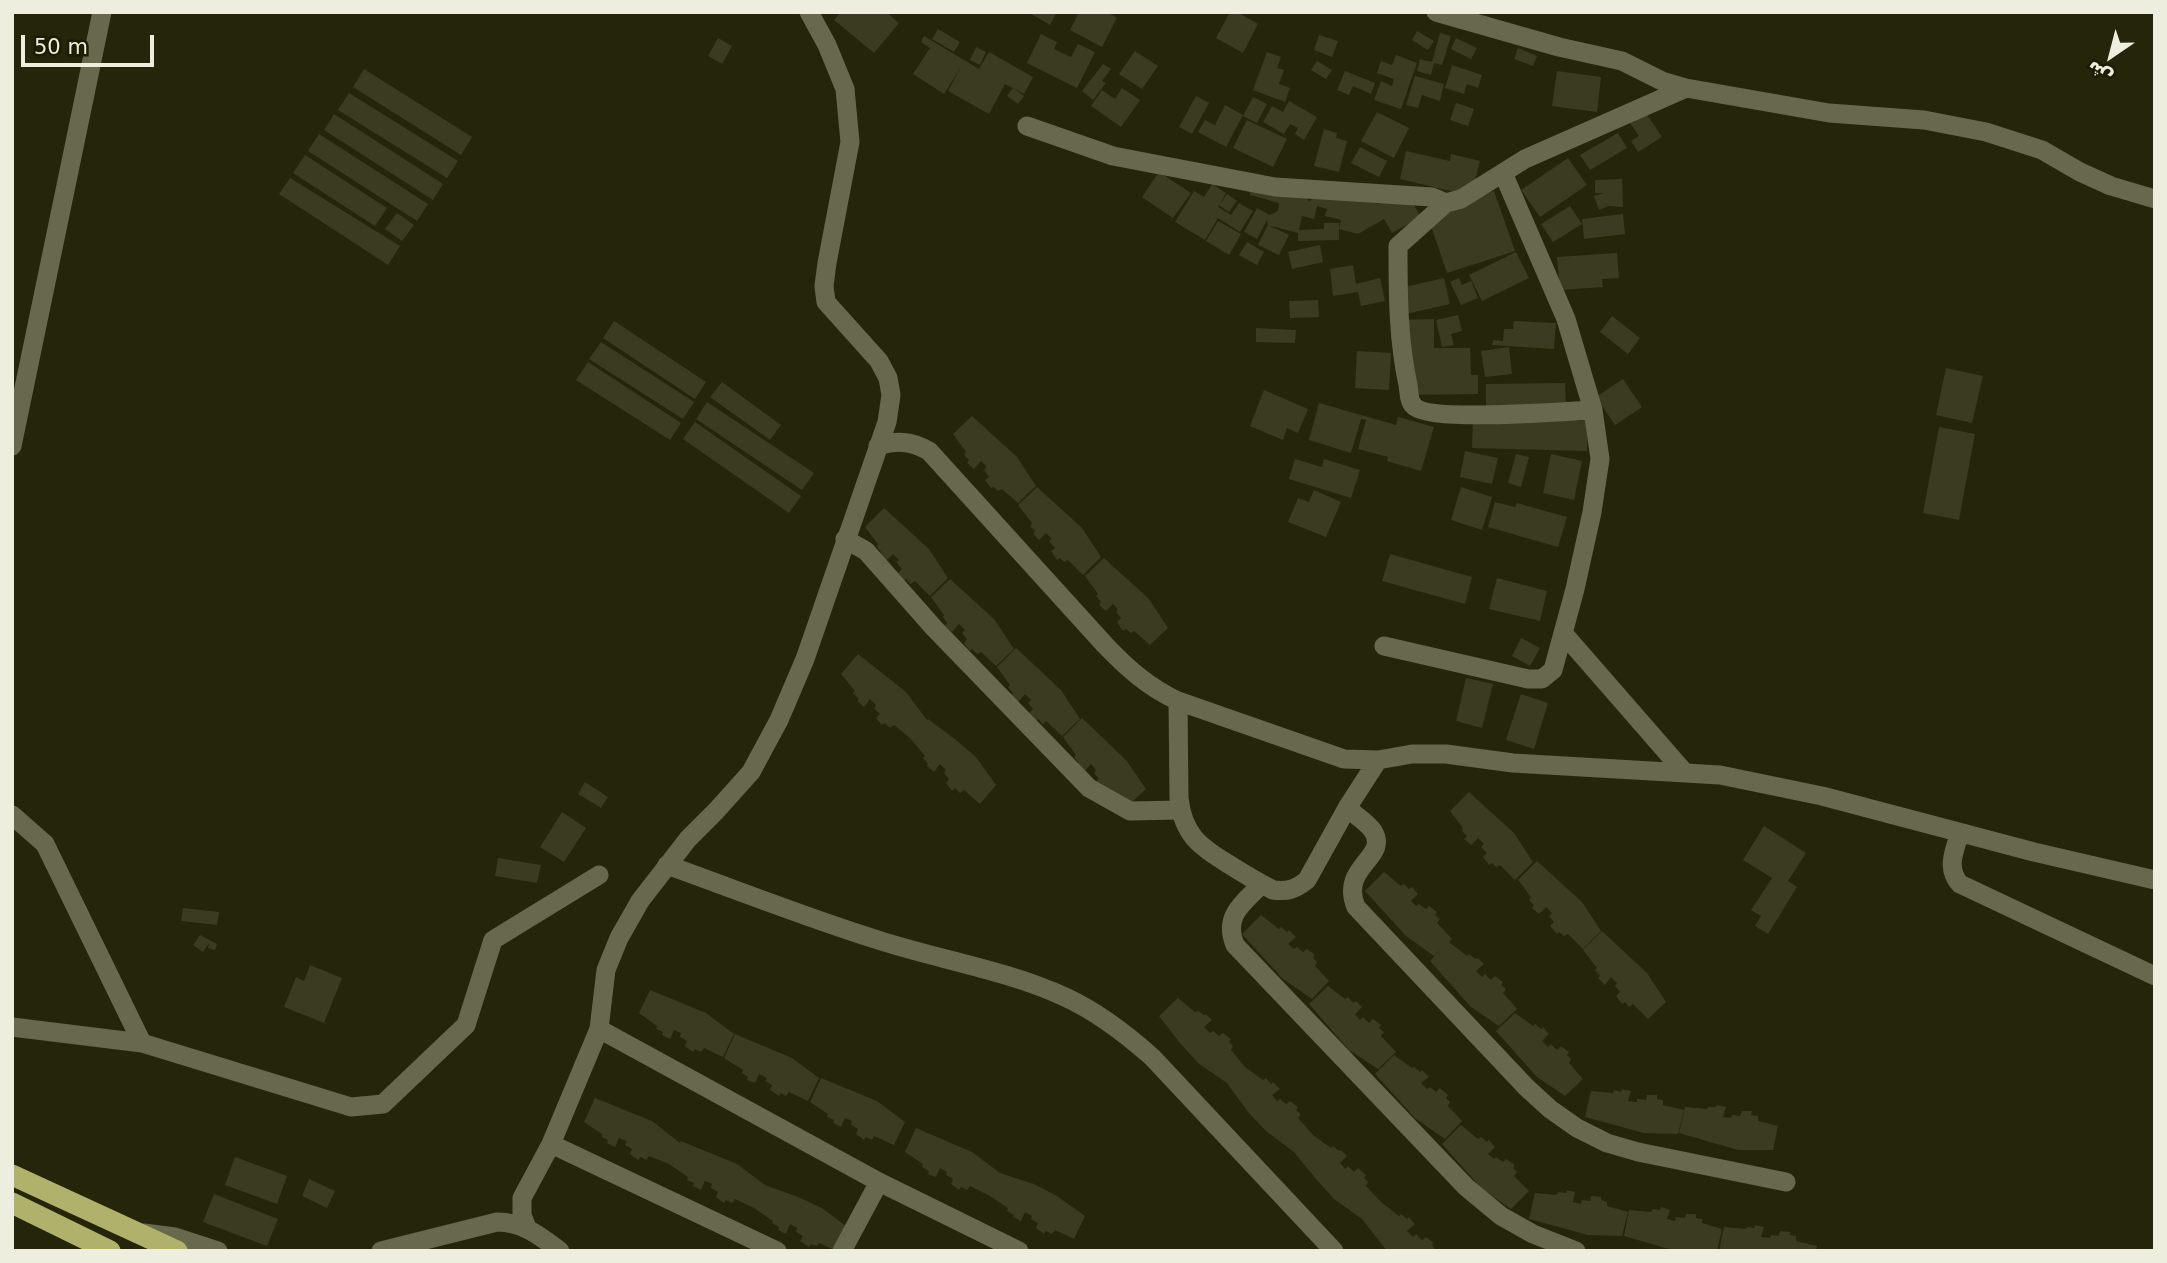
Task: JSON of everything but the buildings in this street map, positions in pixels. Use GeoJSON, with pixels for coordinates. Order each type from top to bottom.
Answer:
{"type":"FeatureCollection","features":[{"type":"Feature","properties":{"kind":"highway"},"geometry":{"type":"LineString","coordinates":[[12,1175],[177,1251]]}},
{"type":"Feature","properties":{"kind":"highway"},"geometry":{"type":"LineString","coordinates":[[12,1203],[110,1251]]}},
{"type":"Feature","properties":{"kind":"street"},"geometry":{"type":"LineString","coordinates":[[12,446],[102,12]]}},
{"type":"Feature","properties":{"kind":"street"},"geometry":{"type":"LineString","coordinates":[[487,1225],[522,1198],[551,1144],[599,1029],[606,970],[619,937],[640,901],[667,865],[751,772],[779,720],[805,659],[887,422],[891,395],[888,378],[879,361],[826,302],[824,286],[827,264],[850,142],[845,89],[827,45],[808,12]]}},
{"type":"Feature","properties":{"kind":"street"},"geometry":{"type":"LineString","coordinates":[[1436,12],[1559,47],[1622,61],[1662,81],[1686,88],[1829,113],[1924,120],[1986,132],[2042,150],[2111,186],[2155,198]]}},
{"type":"Feature","properties":{"kind":"street"},"geometry":{"type":"LineString","coordinates":[[1593,410],[1444,415],[1419,411],[1412,404],[1404,368],[1398,301],[1398,246],[1446,203],[1461,200],[1525,159],[1686,88]]}},
{"type":"Feature","properties":{"kind":"street"},"geometry":{"type":"LineString","coordinates":[[1027,126],[1114,156],[1262,184],[1432,197],[1446,203]]}},
{"type":"Feature","properties":{"kind":"street"},"geometry":{"type":"LineString","coordinates":[[1384,646],[1535,681],[1548,676],[1553,670],[1575,589],[1600,459],[1593,410],[1566,319],[1503,173]]}},
{"type":"Feature","properties":{"kind":"street"},"geometry":{"type":"LineString","coordinates":[[878,446],[904,441],[929,451],[1131,672],[1156,691],[1327,754],[1344,759],[1378,760],[1412,754],[1446,754],[1513,763],[1720,775],[1880,810],[1959,833],[2155,880]]}},
{"type":"Feature","properties":{"kind":"street"},"geometry":{"type":"LineString","coordinates":[[845,539],[866,551],[934,628],[1089,788],[1130,811],[1180,810]]}},
{"type":"Feature","properties":{"kind":"street"},"geometry":{"type":"LineString","coordinates":[[1563,633],[1685,773]]}},
{"type":"Feature","properties":{"kind":"street"},"geometry":{"type":"LineString","coordinates":[[1178,701],[1180,810],[1189,833],[1206,850],[1273,890],[1297,888],[1307,880],[1347,808],[1378,760]]}},
{"type":"Feature","properties":{"kind":"street"},"geometry":{"type":"LineString","coordinates":[[1347,808],[1373,831],[1377,841],[1375,851],[1355,876],[1352,897],[1356,907],[1516,1077],[1550,1109],[1577,1128],[1607,1143],[1638,1152],[1786,1182]]}},
{"type":"Feature","properties":{"kind":"street"},"geometry":{"type":"LineString","coordinates":[[12,815],[45,844],[142,1043]]}},
{"type":"Feature","properties":{"kind":"street"},"geometry":{"type":"LineString","coordinates":[[1959,833],[1951,867],[1960,884],[2155,976]]}},
{"type":"Feature","properties":{"kind":"street"},"geometry":{"type":"LineString","coordinates":[[667,865],[878,940],[1035,985],[1098,1015],[1152,1058],[1334,1251]]}},
{"type":"Feature","properties":{"kind":"street"},"geometry":{"type":"LineString","coordinates":[[12,1027],[142,1043],[351,1107],[383,1104],[466,1026],[493,940],[600,875]]}},
{"type":"Feature","properties":{"kind":"street"},"geometry":{"type":"LineString","coordinates":[[1262,884],[1232,918],[1232,937],[1242,953],[1466,1187],[1501,1216],[1533,1234],[1576,1251]]}},
{"type":"Feature","properties":{"kind":"street"},"geometry":{"type":"LineString","coordinates":[[599,1029],[879,1182],[1019,1251]]}},
{"type":"Feature","properties":{"kind":"street"},"geometry":{"type":"LineString","coordinates":[[551,1144],[777,1251]]}},
{"type":"Feature","properties":{"kind":"street"},"geometry":{"type":"LineString","coordinates":[[842,1251],[879,1182]]}},
{"type":"Feature","properties":{"kind":"street"},"geometry":{"type":"LineString","coordinates":[[522,1198],[522,1215],[527,1228]]}},
{"type":"Feature","properties":{"kind":"street"},"geometry":{"type":"LineString","coordinates":[[381,1251],[508,1222],[527,1228],[560,1251]]}},
{"type":"Feature","properties":{"kind":"street"},"geometry":{"type":"LineString","coordinates":[[133,1232],[175,1237],[218,1251]]}}]}
